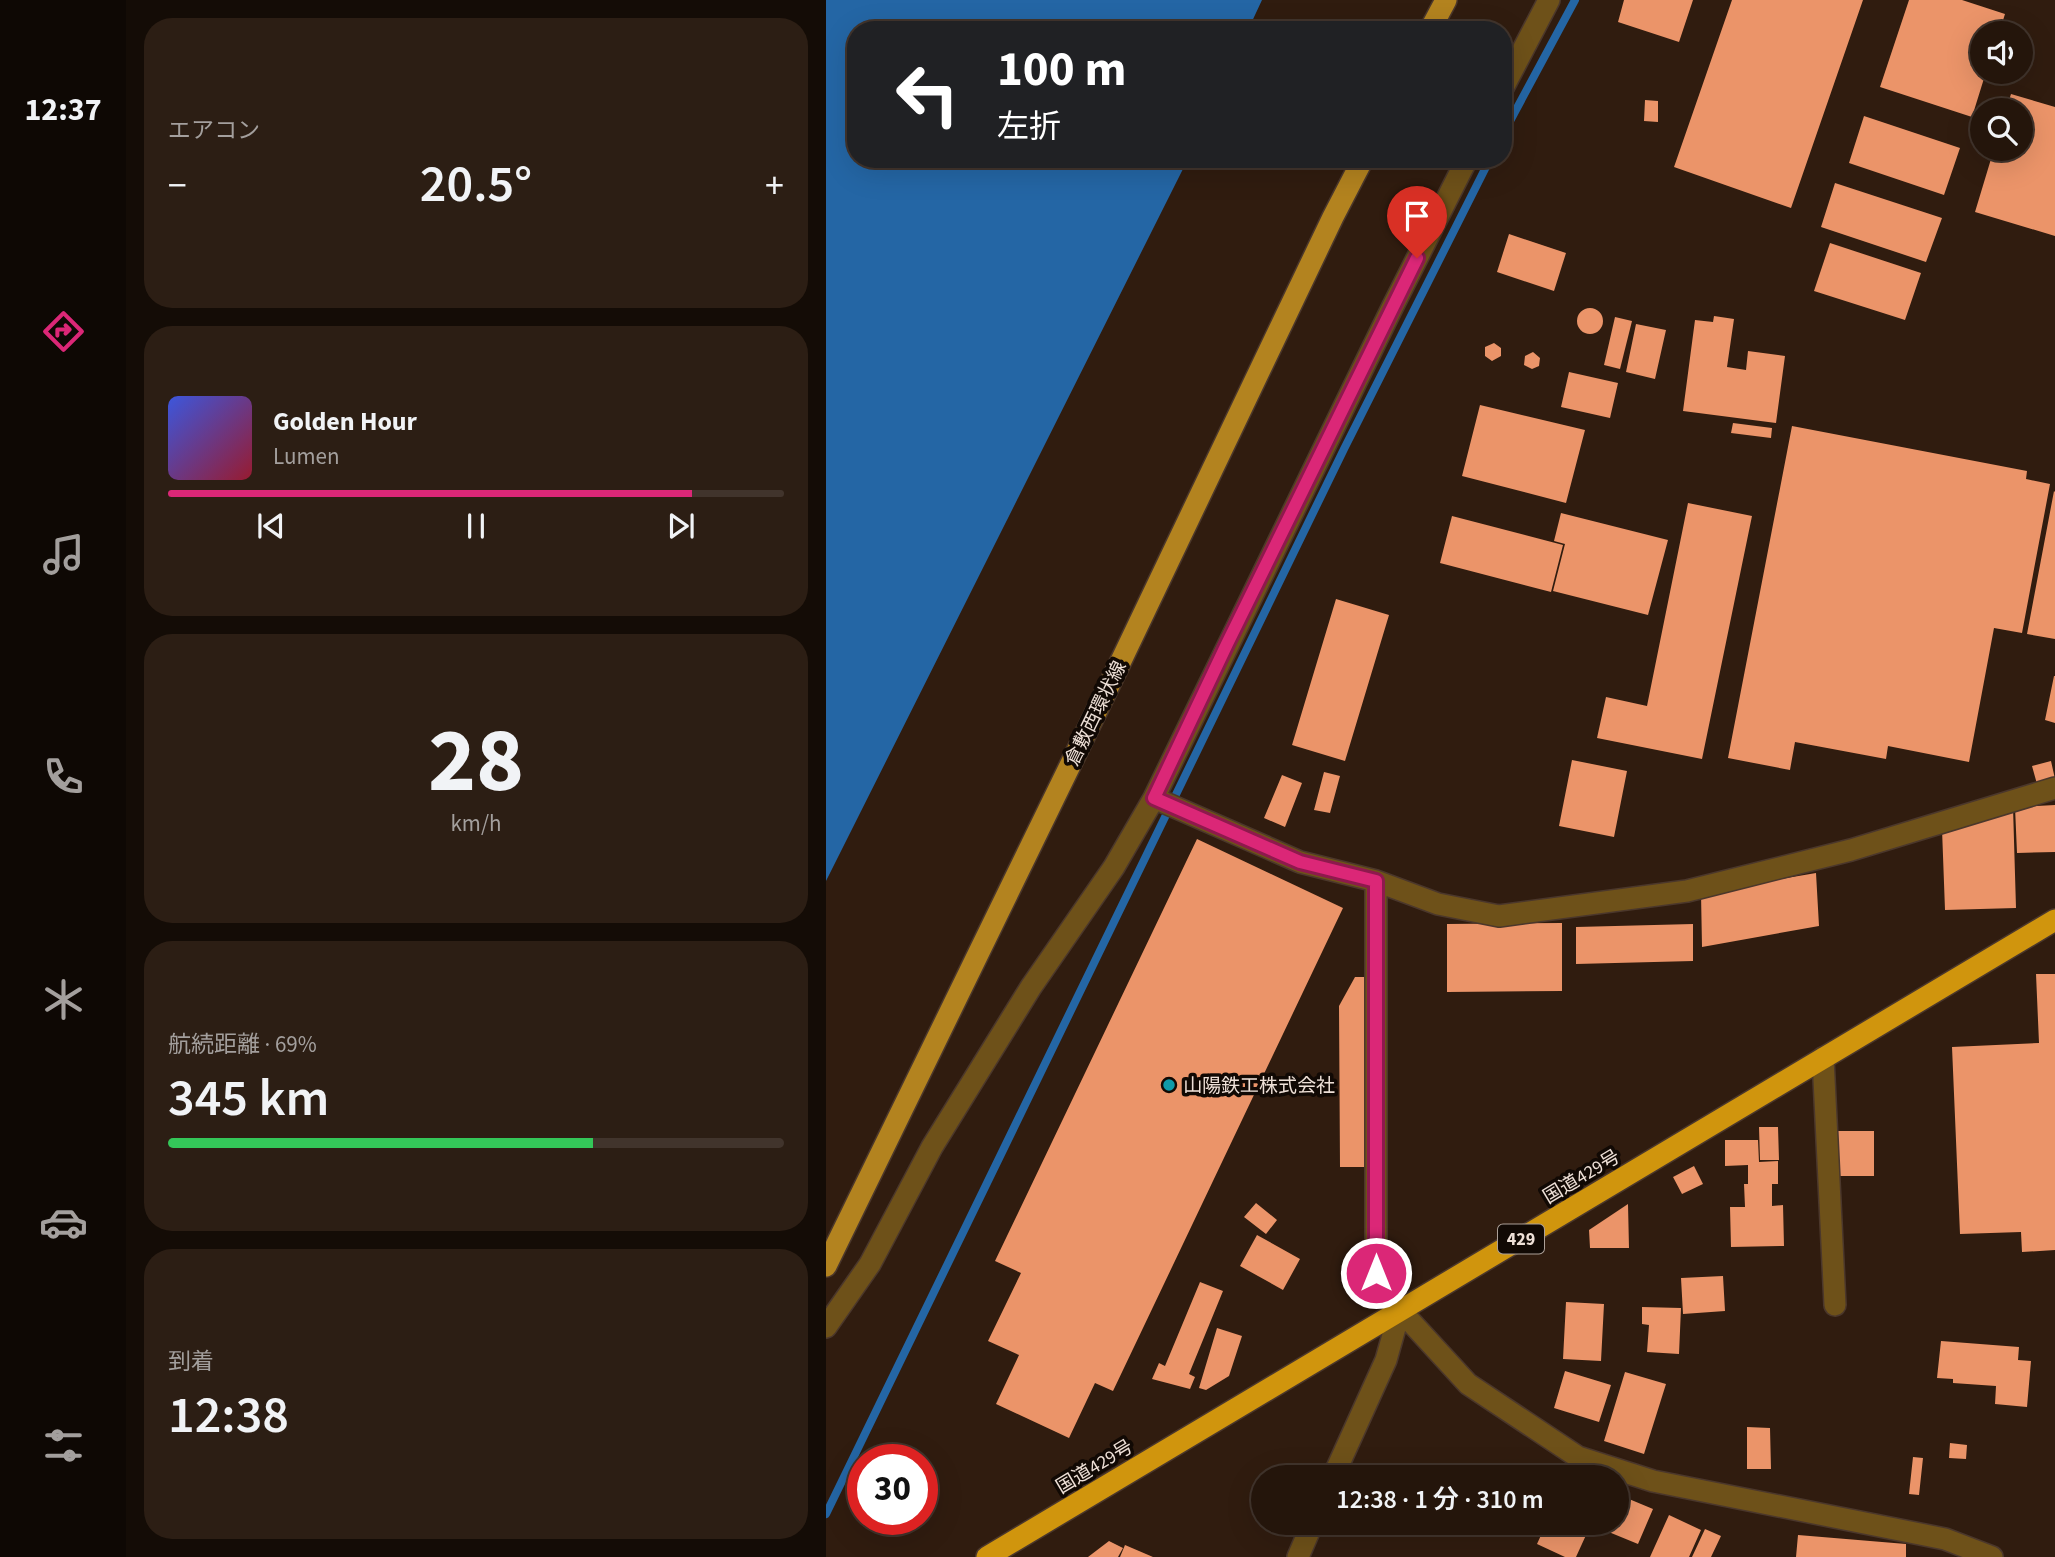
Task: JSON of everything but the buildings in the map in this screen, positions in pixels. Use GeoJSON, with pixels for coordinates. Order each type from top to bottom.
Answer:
{"type":"FeatureCollection","features":[{"type":"Feature","properties":{"kind":"highway","name":"国道429号"},"geometry":{"type":"LineString","coordinates":[[987,1557],[2055,920]]}},
{"type":"Feature","properties":{"kind":"main road"},"geometry":{"type":"LineString","coordinates":[[1435,21],[1446,0]]}},
{"type":"Feature","properties":{"kind":"main road","name":"倉敷西環状線"},"geometry":{"type":"LineString","coordinates":[[826,1266],[1358,168]]}},
{"type":"Feature","properties":{"kind":"street"},"geometry":{"type":"LineString","coordinates":[[1512,71],[1549,0]]}},
{"type":"Feature","properties":{"kind":"street"},"geometry":{"type":"LineString","coordinates":[[826,1327],[870,1264],[932,1147],[1031,987],[1114,867],[1166,803],[1300,494],[1463,168]]}},
{"type":"Feature","properties":{"kind":"street"},"geometry":{"type":"LineString","coordinates":[[1166,803],[1300,862],[1376,881],[1438,904],[1499,916],[1686,891],[1851,849],[2055,788]]}},
{"type":"Feature","properties":{"kind":"street"},"geometry":{"type":"LineString","coordinates":[[1376,881],[1376,1273],[1400,1310],[1468,1384],[1578,1457],[1653,1481],[1945,1539],[1992,1557]]}},
{"type":"Feature","properties":{"kind":"street"},"geometry":{"type":"LineString","coordinates":[[1823,1058],[1835,1305]]}},
{"type":"Feature","properties":{"kind":"street"},"geometry":{"type":"LineString","coordinates":[[1339,1465],[1386,1360],[1400,1310]]}},
{"type":"Feature","properties":{"kind":"street"},"geometry":{"type":"LineString","coordinates":[[1298,1557],[1307,1535]]}},
{"type":"Feature","properties":{"kind":"water"},"geometry":{"type":"Polygon","coordinates":[[[826,0],[1262,0],[1252,21],[847,21],[847,168],[1183,168],[826,881],[826,0]]]}},
{"type":"Feature","properties":{"kind":"waterway"},"geometry":{"type":"LineString","coordinates":[[1512,117],[1575,0]]}},
{"type":"Feature","properties":{"kind":"waterway"},"geometry":{"type":"LineString","coordinates":[[826,1514],[1344,449],[1485,168]]}},
{"type":"Feature","properties":{"kind":"place","name":"山陽鉄工株式会社"},"geometry":{"type":"Point","coordinates":[1169,1085]}},
{"type":"Feature","properties":{"kind":"route"},"geometry":{"type":"LineString","coordinates":[[1376,1273],[1376,881],[1300,862],[1154,798],[1417,258]]}}]}
